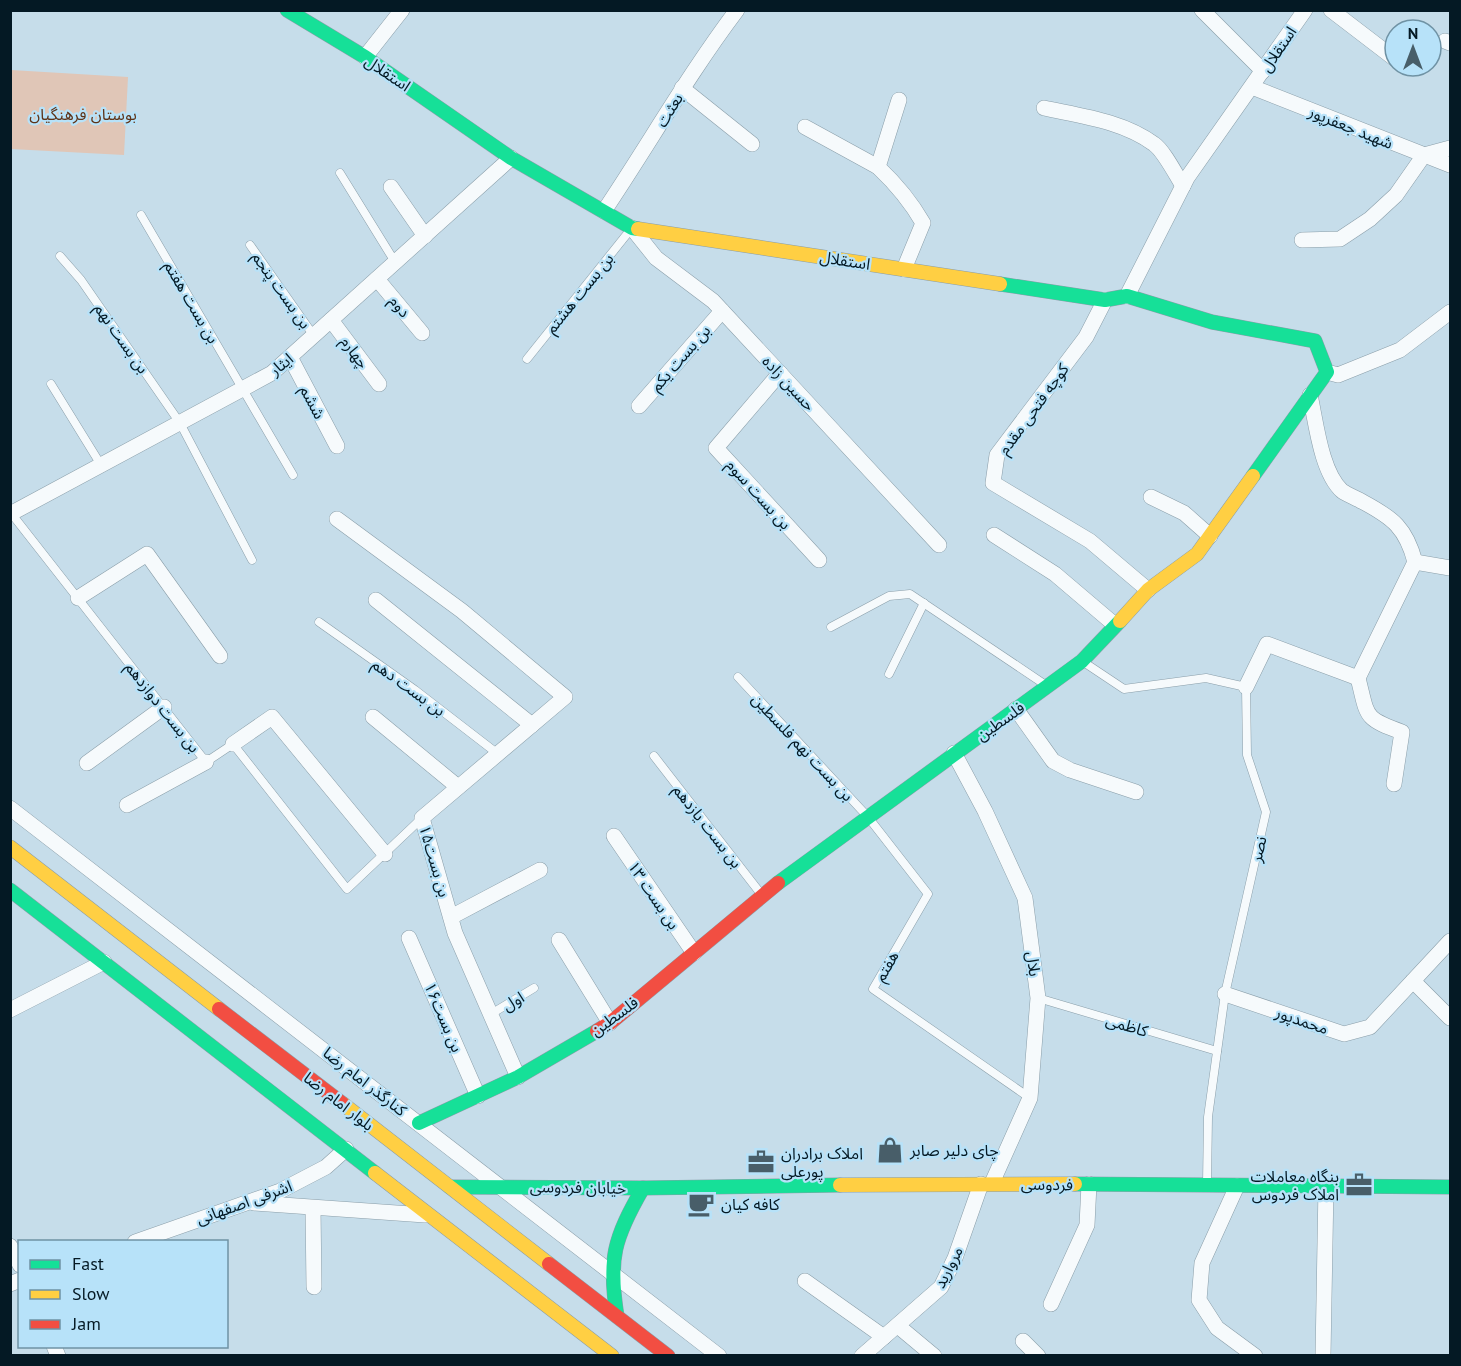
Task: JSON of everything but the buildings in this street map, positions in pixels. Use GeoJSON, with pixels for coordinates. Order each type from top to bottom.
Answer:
{"type":"FeatureCollection","features":[{"type":"Feature","properties":{"kind":"main road","name":"استقلال"},"geometry":{"type":"LineString","coordinates":[[287,10],[365,57],[511,158],[632,228],[1105,300],[1127,296]]}},
{"type":"Feature","properties":{"kind":"main road"},"geometry":{"type":"LineString","coordinates":[[1127,296],[1212,322],[1315,341],[1327,372]]}},
{"type":"Feature","properties":{"kind":"main road","name":"فلسطین"},"geometry":{"type":"LineString","coordinates":[[419,1123],[518,1077],[610,1023],[762,895],[1082,661],[1148,590],[1197,554],[1327,372]]}},
{"type":"Feature","properties":{"kind":"main road","name":"بلوار امام رضا"},"geometry":{"type":"LineString","coordinates":[[10,847],[668,1356]]}},
{"type":"Feature","properties":{"kind":"main road","name":"بلوار امام رضا"},"geometry":{"type":"LineString","coordinates":[[10,890],[612,1356]]}},
{"type":"Feature","properties":{"kind":"main road","name":"فردوسی"},"geometry":{"type":"LineString","coordinates":[[643,1188],[987,1183],[1450,1186]]}},
{"type":"Feature","properties":{"kind":"main road","name":"خیابان فردوسی"},"geometry":{"type":"LineString","coordinates":[[450,1187],[643,1188],[624,1221],[616,1246],[612,1273],[617,1316]]}},
{"type":"Feature","properties":{"kind":"street"},"geometry":{"type":"LineString","coordinates":[[365,57],[402,10]]}},
{"type":"Feature","properties":{"kind":"street","name":"بعثت"},"geometry":{"type":"LineString","coordinates":[[604,211],[640,158],[682,88],[737,10]]}},
{"type":"Feature","properties":{"kind":"street"},"geometry":{"type":"LineString","coordinates":[[1202,10],[1263,71]]}},
{"type":"Feature","properties":{"kind":"street","name":"استقلال"},"geometry":{"type":"LineString","coordinates":[[1127,296],[1183,186],[1305,10]]}},
{"type":"Feature","properties":{"kind":"street"},"geometry":{"type":"LineString","coordinates":[[1331,10],[1383,50]]}},
{"type":"Feature","properties":{"kind":"street","name":"شهید جعفرپور"},"geometry":{"type":"LineString","coordinates":[[1252,87],[1450,165]]}},
{"type":"Feature","properties":{"kind":"street"},"geometry":{"type":"LineString","coordinates":[[682,88],[752,144]]}},
{"type":"Feature","properties":{"kind":"street"},"geometry":{"type":"LineString","coordinates":[[878,167],[899,100]]}},
{"type":"Feature","properties":{"kind":"street"},"geometry":{"type":"LineString","coordinates":[[1044,108],[1104,121],[1156,145],[1183,186]]}},
{"type":"Feature","properties":{"kind":"street"},"geometry":{"type":"LineString","coordinates":[[805,127],[878,167],[896,184],[914,208],[923,224],[904,269]]}},
{"type":"Feature","properties":{"kind":"street"},"geometry":{"type":"LineString","coordinates":[[1302,240],[1340,238],[1370,219],[1396,195],[1424,155],[1450,148]]}},
{"type":"Feature","properties":{"kind":"street","name":"ایثار"},"geometry":{"type":"LineString","coordinates":[[11,513],[272,373],[511,158]]}},
{"type":"Feature","properties":{"kind":"street"},"geometry":{"type":"LineString","coordinates":[[390,187],[425,236]]}},
{"type":"Feature","properties":{"kind":"street","name":"حسین زاده"},"geometry":{"type":"LineString","coordinates":[[632,228],[656,258],[713,301],[939,546]]}},
{"type":"Feature","properties":{"kind":"street","name":"دوم"},"geometry":{"type":"LineString","coordinates":[[377,279],[422,333]]}},
{"type":"Feature","properties":{"kind":"street","name":"کوچه فتحی مقدم"},"geometry":{"type":"LineString","coordinates":[[1105,300],[1086,338],[997,455],[993,483],[1090,541],[1148,590]]}},
{"type":"Feature","properties":{"kind":"street","name":"بن بست یکم"},"geometry":{"type":"LineString","coordinates":[[639,406],[722,311]]}},
{"type":"Feature","properties":{"kind":"street"},"geometry":{"type":"LineString","coordinates":[[1327,372],[1338,375],[1400,350],[1450,312]]}},
{"type":"Feature","properties":{"kind":"street","name":"چهارم"},"geometry":{"type":"LineString","coordinates":[[331,320],[379,384]]}},
{"type":"Feature","properties":{"kind":"street","name":"ششم"},"geometry":{"type":"LineString","coordinates":[[290,357],[337,446]]}},
{"type":"Feature","properties":{"kind":"street","name":"بن بست سوم"},"geometry":{"type":"LineString","coordinates":[[780,373],[717,448],[819,560]]}},
{"type":"Feature","properties":{"kind":"street"},"geometry":{"type":"LineString","coordinates":[[1310,395],[1328,472],[1342,491],[1379,510],[1396,523],[1410,543],[1415,562],[1358,678],[1368,715],[1376,723],[1402,732],[1394,784]]}},
{"type":"Feature","properties":{"kind":"street"},"geometry":{"type":"LineString","coordinates":[[1151,497],[1184,513],[1210,536]]}},
{"type":"Feature","properties":{"kind":"street","name":"بن بست۱۵"},"geometry":{"type":"LineString","coordinates":[[337,519],[462,611],[565,697],[422,818],[455,933],[518,1077]]}},
{"type":"Feature","properties":{"kind":"street"},"geometry":{"type":"LineString","coordinates":[[994,535],[1054,574],[1115,625]]}},
{"type":"Feature","properties":{"kind":"street"},"geometry":{"type":"LineString","coordinates":[[78,598],[147,554],[220,656]]}},
{"type":"Feature","properties":{"kind":"street"},"geometry":{"type":"LineString","coordinates":[[1415,562],[1450,568]]}},
{"type":"Feature","properties":{"kind":"street"},"geometry":{"type":"LineString","coordinates":[[376,600],[532,725]]}},
{"type":"Feature","properties":{"kind":"street"},"geometry":{"type":"LineString","coordinates":[[1246,687],[1267,644],[1358,678]]}},
{"type":"Feature","properties":{"kind":"street"},"geometry":{"type":"LineString","coordinates":[[87,763],[164,707]]}},
{"type":"Feature","properties":{"kind":"street"},"geometry":{"type":"LineString","coordinates":[[1016,709],[1053,761],[1070,770],[1136,792]]}},
{"type":"Feature","properties":{"kind":"street"},"geometry":{"type":"LineString","coordinates":[[233,744],[272,717],[385,854]]}},
{"type":"Feature","properties":{"kind":"street"},"geometry":{"type":"LineString","coordinates":[[373,717],[458,788]]}},
{"type":"Feature","properties":{"kind":"street","name":"بلال"},"geometry":{"type":"LineString","coordinates":[[954,753],[985,811],[1025,898],[1038,998],[1030,1098],[987,1183]]}},
{"type":"Feature","properties":{"kind":"street"},"geometry":{"type":"LineString","coordinates":[[127,805],[206,762]]}},
{"type":"Feature","properties":{"kind":"street","name":"کنارگذر امام رضا"},"geometry":{"type":"LineString","coordinates":[[10,807],[719,1356]]}},
{"type":"Feature","properties":{"kind":"street","name":"بن بست ۱۳"},"geometry":{"type":"LineString","coordinates":[[614,836],[694,953]]}},
{"type":"Feature","properties":{"kind":"street"},"geometry":{"type":"LineString","coordinates":[[451,916],[540,870]]}},
{"type":"Feature","properties":{"kind":"street"},"geometry":{"type":"LineString","coordinates":[[91,909],[112,886]]}},
{"type":"Feature","properties":{"kind":"street","name":"بن بست۱۶"},"geometry":{"type":"LineString","coordinates":[[409,938],[478,1096]]}},
{"type":"Feature","properties":{"kind":"street"},"geometry":{"type":"LineString","coordinates":[[559,940],[610,1023]]}},
{"type":"Feature","properties":{"kind":"street","name":"محمدپور"},"geometry":{"type":"LineString","coordinates":[[1225,994],[1344,1034],[1370,1027],[1450,941]]}},
{"type":"Feature","properties":{"kind":"street"},"geometry":{"type":"LineString","coordinates":[[10,1010],[104,962]]}},
{"type":"Feature","properties":{"kind":"street"},"geometry":{"type":"LineString","coordinates":[[1413,981],[1450,1018]]}},
{"type":"Feature","properties":{"kind":"street","name":"اشرفی اصفهانی"},"geometry":{"type":"LineString","coordinates":[[141,1240],[305,1180],[326,1167],[346,1149]]}},
{"type":"Feature","properties":{"kind":"street","name":"مروارید"},"geometry":{"type":"LineString","coordinates":[[862,1356],[941,1287],[987,1183]]}},
{"type":"Feature","properties":{"kind":"street"},"geometry":{"type":"LineString","coordinates":[[1051,1304],[1087,1225],[1089,1184]]}},
{"type":"Feature","properties":{"kind":"street"},"geometry":{"type":"LineString","coordinates":[[1237,1186],[1202,1263],[1199,1300],[1218,1328],[1255,1356]]}},
{"type":"Feature","properties":{"kind":"street"},"geometry":{"type":"LineString","coordinates":[[1323,1356],[1326,1186]]}},
{"type":"Feature","properties":{"kind":"street"},"geometry":{"type":"LineString","coordinates":[[248,1202],[429,1215]]}},
{"type":"Feature","properties":{"kind":"street"},"geometry":{"type":"LineString","coordinates":[[313,1208],[314,1287]]}},
{"type":"Feature","properties":{"kind":"street"},"geometry":{"type":"LineString","coordinates":[[10,1246],[18,1261]]}},
{"type":"Feature","properties":{"kind":"street"},"geometry":{"type":"LineString","coordinates":[[805,1281],[884,1337]]}},
{"type":"Feature","properties":{"kind":"street"},"geometry":{"type":"LineString","coordinates":[[898,1326],[934,1356]]}},
{"type":"Feature","properties":{"kind":"street"},"geometry":{"type":"LineString","coordinates":[[1023,1341],[1038,1356]]}},
{"type":"Feature","properties":{"kind":"lane"},"geometry":{"type":"LineString","coordinates":[[340,173],[395,262]]}},
{"type":"Feature","properties":{"kind":"lane","name":"بن بست هفتم"},"geometry":{"type":"LineString","coordinates":[[141,215],[243,389]]}},
{"type":"Feature","properties":{"kind":"lane","name":"بن بست هشتم"},"geometry":{"type":"LineString","coordinates":[[527,359],[632,228]]}},
{"type":"Feature","properties":{"kind":"lane","name":"بن بست پنجم"},"geometry":{"type":"LineString","coordinates":[[250,245],[314,336]]}},
{"type":"Feature","properties":{"kind":"lane","name":"بن بست نهم"},"geometry":{"type":"LineString","coordinates":[[60,256],[81,280],[180,423]]}},
{"type":"Feature","properties":{"kind":"lane"},"geometry":{"type":"LineString","coordinates":[[51,384],[101,465]]}},
{"type":"Feature","properties":{"kind":"lane"},"geometry":{"type":"LineString","coordinates":[[243,389],[293,475]]}},
{"type":"Feature","properties":{"kind":"lane"},"geometry":{"type":"LineString","coordinates":[[180,423],[252,560]]}},
{"type":"Feature","properties":{"kind":"lane","name":"بن بست دوازدهم"},"geometry":{"type":"LineString","coordinates":[[11,513],[206,762],[233,744]]}},
{"type":"Feature","properties":{"kind":"lane"},"geometry":{"type":"LineString","coordinates":[[831,627],[889,596],[910,594],[1048,686]]}},
{"type":"Feature","properties":{"kind":"lane"},"geometry":{"type":"LineString","coordinates":[[889,674],[924,603]]}},
{"type":"Feature","properties":{"kind":"lane","name":"بن بست دهم"},"geometry":{"type":"LineString","coordinates":[[319,622],[415,690],[498,754]]}},
{"type":"Feature","properties":{"kind":"lane"},"geometry":{"type":"LineString","coordinates":[[1082,661],[1124,689],[1206,678],[1246,687]]}},
{"type":"Feature","properties":{"kind":"lane","name":"بن بست نهم فلسطین"},"geometry":{"type":"LineString","coordinates":[[738,677],[868,817]]}},
{"type":"Feature","properties":{"kind":"lane","name":"نصر"},"geometry":{"type":"LineString","coordinates":[[1207,1186],[1208,1117],[1225,994],[1266,812],[1247,755],[1246,687]]}},
{"type":"Feature","properties":{"kind":"lane"},"geometry":{"type":"LineString","coordinates":[[233,744],[347,889],[422,818]]}},
{"type":"Feature","properties":{"kind":"lane","name":"بن بست یازدهم"},"geometry":{"type":"LineString","coordinates":[[654,756],[762,895]]}},
{"type":"Feature","properties":{"kind":"lane","name":"هفتم"},"geometry":{"type":"LineString","coordinates":[[868,817],[928,894],[873,989],[1030,1098]]}},
{"type":"Feature","properties":{"kind":"lane","name":"اول"},"geometry":{"type":"LineString","coordinates":[[491,1014],[534,988]]}},
{"type":"Feature","properties":{"kind":"lane","name":"کاظمی"},"geometry":{"type":"LineString","coordinates":[[1038,998],[1217,1051]]}},
{"type":"Feature","properties":{"kind":"green space","name":"بوستان فرهنگیان"},"geometry":{"type":"Polygon","coordinates":[[[11,70],[128,77],[124,155],[11,149],[11,70]]]}},
{"type":"Feature","properties":{"kind":"traffic: fast"},"geometry":{"type":"LineString","coordinates":[[287,10],[365,57],[511,158],[632,228],[638,229]]}},
{"type":"Feature","properties":{"kind":"traffic: fast"},"geometry":{"type":"LineString","coordinates":[[1000,284],[1105,300],[1127,296],[1212,322],[1315,341],[1327,372],[1253,476]]}},
{"type":"Feature","properties":{"kind":"traffic: fast"},"geometry":{"type":"LineString","coordinates":[[778,883],[1082,661],[1120,621]]}},
{"type":"Feature","properties":{"kind":"traffic: fast"},"geometry":{"type":"LineString","coordinates":[[10,890],[375,1173]]}},
{"type":"Feature","properties":{"kind":"traffic: fast"},"geometry":{"type":"LineString","coordinates":[[419,1123],[518,1077],[597,1031]]}},
{"type":"Feature","properties":{"kind":"traffic: fast"},"geometry":{"type":"LineString","coordinates":[[1075,1184],[1450,1187]]}},
{"type":"Feature","properties":{"kind":"traffic: fast"},"geometry":{"type":"LineString","coordinates":[[450,1187],[643,1188],[840,1185]]}},
{"type":"Feature","properties":{"kind":"traffic: fast"},"geometry":{"type":"LineString","coordinates":[[617,1316],[613,1279],[616,1249],[625,1221],[643,1188]]}},
{"type":"Feature","properties":{"kind":"traffic: slow"},"geometry":{"type":"LineString","coordinates":[[638,229],[1000,284]]}},
{"type":"Feature","properties":{"kind":"traffic: slow"},"geometry":{"type":"LineString","coordinates":[[1120,621],[1148,590],[1197,554],[1253,476]]}},
{"type":"Feature","properties":{"kind":"traffic: slow"},"geometry":{"type":"LineString","coordinates":[[10,847],[219,1009]]}},
{"type":"Feature","properties":{"kind":"traffic: slow"},"geometry":{"type":"LineString","coordinates":[[343,1104],[549,1264]]}},
{"type":"Feature","properties":{"kind":"traffic: slow"},"geometry":{"type":"LineString","coordinates":[[375,1173],[612,1356]]}},
{"type":"Feature","properties":{"kind":"traffic: slow"},"geometry":{"type":"LineString","coordinates":[[840,1185],[1075,1184]]}},
{"type":"Feature","properties":{"kind":"traffic: jam"},"geometry":{"type":"LineString","coordinates":[[597,1031],[610,1023],[778,883]]}},
{"type":"Feature","properties":{"kind":"traffic: jam"},"geometry":{"type":"LineString","coordinates":[[219,1009],[343,1104]]}},
{"type":"Feature","properties":{"kind":"traffic: jam"},"geometry":{"type":"LineString","coordinates":[[549,1264],[668,1356]]}},
{"type":"Feature","properties":{"kind":"place","name":"چای دلیر صابر"},"geometry":{"type":"Point","coordinates":[890,1150]}},
{"type":"Feature","properties":{"kind":"place","name":"املاک برادران پورعلی"},"geometry":{"type":"Point","coordinates":[761,1162]}},
{"type":"Feature","properties":{"kind":"place","name":"بنگاه معاملات املاک فردوس"},"geometry":{"type":"Point","coordinates":[1359,1185]}},
{"type":"Feature","properties":{"kind":"place","name":"کافه کیان"},"geometry":{"type":"Point","coordinates":[701,1204]}}]}
